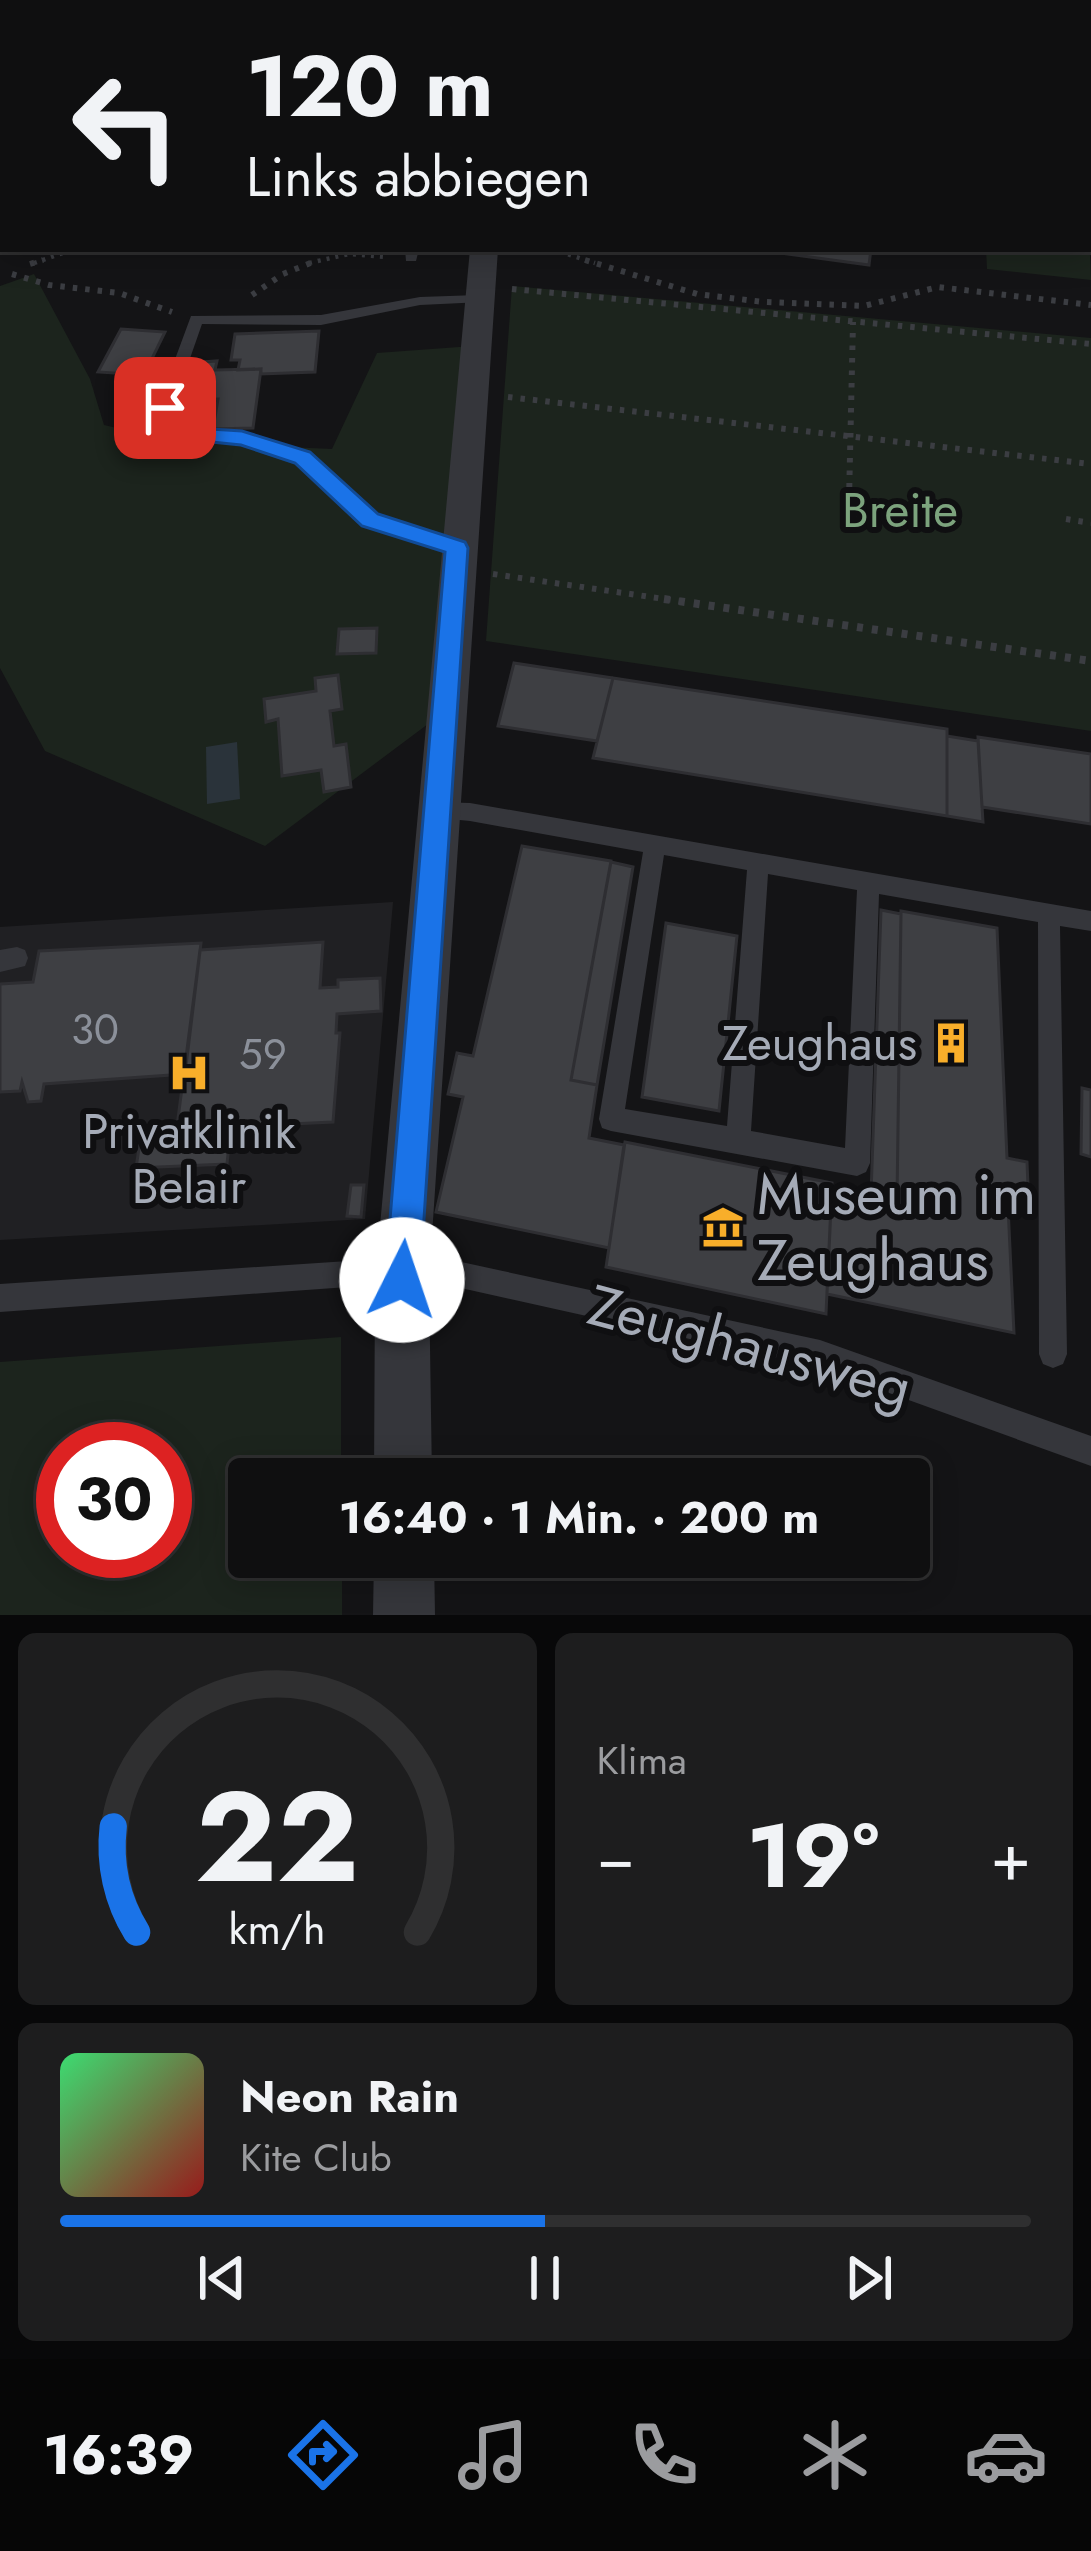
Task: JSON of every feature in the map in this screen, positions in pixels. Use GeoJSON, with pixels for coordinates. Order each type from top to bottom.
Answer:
{"type":"FeatureCollection","features":[{"type":"Feature","properties":{"kind":"street"},"geometry":{"type":"LineString","coordinates":[[404,1458],[402,1280],[481,278]]}},
{"type":"Feature","properties":{"kind":"street"},"geometry":{"type":"LineString","coordinates":[[404,1578],[404,1615]]}},
{"type":"Feature","properties":{"kind":"lane"},"geometry":{"type":"LineString","coordinates":[[456,558],[370,520],[303,458],[242,438],[189,434],[165,408],[196,319],[321,320],[420,301],[481,278]]}},
{"type":"Feature","properties":{"kind":"lane"},"geometry":{"type":"LineString","coordinates":[[436,811],[470,812],[1091,921]]}},
{"type":"Feature","properties":{"kind":"lane"},"geometry":{"type":"LineString","coordinates":[[655,845],[611,1119],[857,1163],[868,883]]}},
{"type":"Feature","properties":{"kind":"lane"},"geometry":{"type":"LineString","coordinates":[[738,1141],[758,864]]}},
{"type":"Feature","properties":{"kind":"lane"},"geometry":{"type":"LineString","coordinates":[[1049,913],[1052,1354]]}},
{"type":"Feature","properties":{"kind":"lane","name":"Zeughausweg"},"geometry":{"type":"LineString","coordinates":[[0,1298],[348,1274],[402,1280],[443,1271],[820,1354],[1091,1451]]}},
{"type":"Feature","properties":{"kind":"path"},"geometry":{"type":"LineString","coordinates":[[2,259],[52,252]]}},
{"type":"Feature","properties":{"kind":"path"},"geometry":{"type":"LineString","coordinates":[[244,319],[252,294],[297,263],[353,252]]}},
{"type":"Feature","properties":{"kind":"path"},"geometry":{"type":"LineString","coordinates":[[363,252],[390,257]]}},
{"type":"Feature","properties":{"kind":"path"},"geometry":{"type":"LineString","coordinates":[[561,252],[698,294],[764,302],[864,306],[938,287],[1091,305]]}},
{"type":"Feature","properties":{"kind":"path"},"geometry":{"type":"LineString","coordinates":[[2,259],[49,285],[119,293],[196,319]]}},
{"type":"Feature","properties":{"kind":"path"},"geometry":{"type":"LineString","coordinates":[[481,278],[1091,344]]}},
{"type":"Feature","properties":{"kind":"path"},"geometry":{"type":"LineString","coordinates":[[849,500],[853,321]]}},
{"type":"Feature","properties":{"kind":"path"},"geometry":{"type":"LineString","coordinates":[[471,393],[1091,464]]}},
{"type":"Feature","properties":{"kind":"path"},"geometry":{"type":"LineString","coordinates":[[1066,520],[1091,523]]}},
{"type":"Feature","properties":{"kind":"path"},"geometry":{"type":"LineString","coordinates":[[456,558],[1091,661]]}},
{"type":"Feature","properties":{"kind":"shaded area"},"geometry":{"type":"Polygon","coordinates":[[[237,742],[240,799],[207,804],[206,747],[237,742]]]}},
{"type":"Feature","properties":{"kind":"shaded area","name":"Privatklinik Belair"},"geometry":{"type":"Polygon","coordinates":[[[393,902],[365,1219],[0,1240],[0,927],[393,902]]]}},
{"type":"Feature","properties":{"kind":"green space"},"geometry":{"type":"Polygon","coordinates":[[[986,252],[1090,252],[1091,280],[987,269],[986,252]]]}},
{"type":"Feature","properties":{"kind":"green space"},"geometry":{"type":"Polygon","coordinates":[[[34,274],[90,379],[104,425],[176,442],[332,449],[377,353],[473,346],[448,709],[265,846],[45,751],[0,668],[0,286],[34,274]]]}},
{"type":"Feature","properties":{"kind":"green space","name":"Breite"},"geometry":{"type":"Polygon","coordinates":[[[512,286],[1091,338],[1091,731],[486,641],[512,286]]]}},
{"type":"Feature","properties":{"kind":"green space"},"geometry":{"type":"Polygon","coordinates":[[[341,1337],[341,1458],[228,1458],[228,1578],[342,1578],[342,1615],[0,1615],[0,1362],[341,1337]]]}},
{"type":"Feature","properties":{"kind":"building"},"geometry":{"type":"Polygon","coordinates":[[[773,252],[871,252],[869,265],[773,252]]]}},
{"type":"Feature","properties":{"kind":"building"},"geometry":{"type":"Polygon","coordinates":[[[121,329],[165,332],[144,375],[98,372],[121,329]]]}},
{"type":"Feature","properties":{"kind":"building"},"geometry":{"type":"Polygon","coordinates":[[[319,331],[315,372],[261,374],[261,369],[238,370],[240,360],[231,360],[235,334],[319,331]]]}},
{"type":"Feature","properties":{"kind":"building"},"geometry":{"type":"Polygon","coordinates":[[[217,361],[215,370],[261,369],[253,428],[213,429],[218,399],[194,400],[202,362],[217,361]]]}},
{"type":"Feature","properties":{"kind":"building"},"geometry":{"type":"Polygon","coordinates":[[[377,628],[376,653],[337,654],[339,629],[377,628]]]}},
{"type":"Feature","properties":{"kind":"building"},"geometry":{"type":"Polygon","coordinates":[[[514,663],[613,678],[597,741],[498,726],[514,663]]]}},
{"type":"Feature","properties":{"kind":"building"},"geometry":{"type":"Polygon","coordinates":[[[338,675],[342,709],[330,711],[334,746],[346,744],[351,787],[324,792],[321,770],[282,776],[278,719],[266,722],[264,699],[316,691],[315,678],[338,675]]]}},
{"type":"Feature","properties":{"kind":"building"},"geometry":{"type":"Polygon","coordinates":[[[613,678],[947,729],[947,816],[593,758],[613,678]]]}},
{"type":"Feature","properties":{"kind":"building"},"geometry":{"type":"Polygon","coordinates":[[[947,736],[978,741],[983,822],[947,816],[947,736]]]}},
{"type":"Feature","properties":{"kind":"building"},"geometry":{"type":"Polygon","coordinates":[[[978,737],[1091,754],[1091,824],[982,807],[978,737]]]}},
{"type":"Feature","properties":{"kind":"building","name":"Zeughaus"},"geometry":{"type":"Polygon","coordinates":[[[522,846],[611,861],[571,1080],[597,1085],[589,1138],[624,1145],[609,1248],[436,1212],[463,1097],[448,1094],[457,1053],[473,1056],[522,846]]]}},
{"type":"Feature","properties":{"kind":"building"},"geometry":{"type":"Polygon","coordinates":[[[611,862],[633,867],[597,1085],[571,1080],[611,862]]]}},
{"type":"Feature","properties":{"kind":"building"},"geometry":{"type":"Polygon","coordinates":[[[881,910],[901,914],[897,1200],[871,1194],[881,910]]]}},
{"type":"Feature","properties":{"kind":"building","name":"Zeughaus"},"geometry":{"type":"Polygon","coordinates":[[[901,911],[997,928],[1007,1158],[1027,1162],[1029,1209],[1008,1206],[1014,1333],[827,1294],[832,1186],[897,1200],[901,911]]]}},
{"type":"Feature","properties":{"kind":"building"},"geometry":{"type":"Polygon","coordinates":[[[666,923],[737,936],[719,1111],[642,1097],[666,923]]]}},
{"type":"Feature","properties":{"kind":"building"},"geometry":{"type":"Polygon","coordinates":[[[323,942],[320,988],[338,987],[338,980],[380,978],[381,1011],[337,1014],[336,1033],[340,1033],[333,1122],[231,1127],[227,1164],[136,1168],[141,1135],[176,1134],[200,950],[323,942]]]}},
{"type":"Feature","properties":{"kind":"building"},"geometry":{"type":"Polygon","coordinates":[[[201,943],[185,1074],[44,1084],[41,1101],[28,1102],[22,1082],[20,1091],[0,1092],[0,984],[33,982],[39,951],[201,943]]]}},
{"type":"Feature","properties":{"kind":"building"},"geometry":{"type":"Polygon","coordinates":[[[1082,1088],[1091,1090],[1091,1157],[1081,1154],[1082,1088]]]}},
{"type":"Feature","properties":{"kind":"building","name":"Zeughaus"},"geometry":{"type":"Polygon","coordinates":[[[625,1142],[832,1183],[826,1314],[606,1267],[625,1142]]]}},
{"type":"Feature","properties":{"kind":"building"},"geometry":{"type":"Polygon","coordinates":[[[351,1185],[364,1185],[361,1217],[347,1216],[351,1185]]]}},
{"type":"Feature","properties":{"kind":"place","name":"Zeughaus"},"geometry":{"type":"Point","coordinates":[951,1043]}},
{"type":"Feature","properties":{"kind":"place","name":"Privatklinik Belair"},"geometry":{"type":"Point","coordinates":[189,1073]}},
{"type":"Feature","properties":{"kind":"place","name":"Museum im Zeughaus"},"geometry":{"type":"Point","coordinates":[723,1227]}},
{"type":"Feature","properties":{"kind":"route"},"geometry":{"type":"LineString","coordinates":[[165,408],[189,434],[242,438],[303,458],[370,520],[457,548],[402,1280]]}}]}
